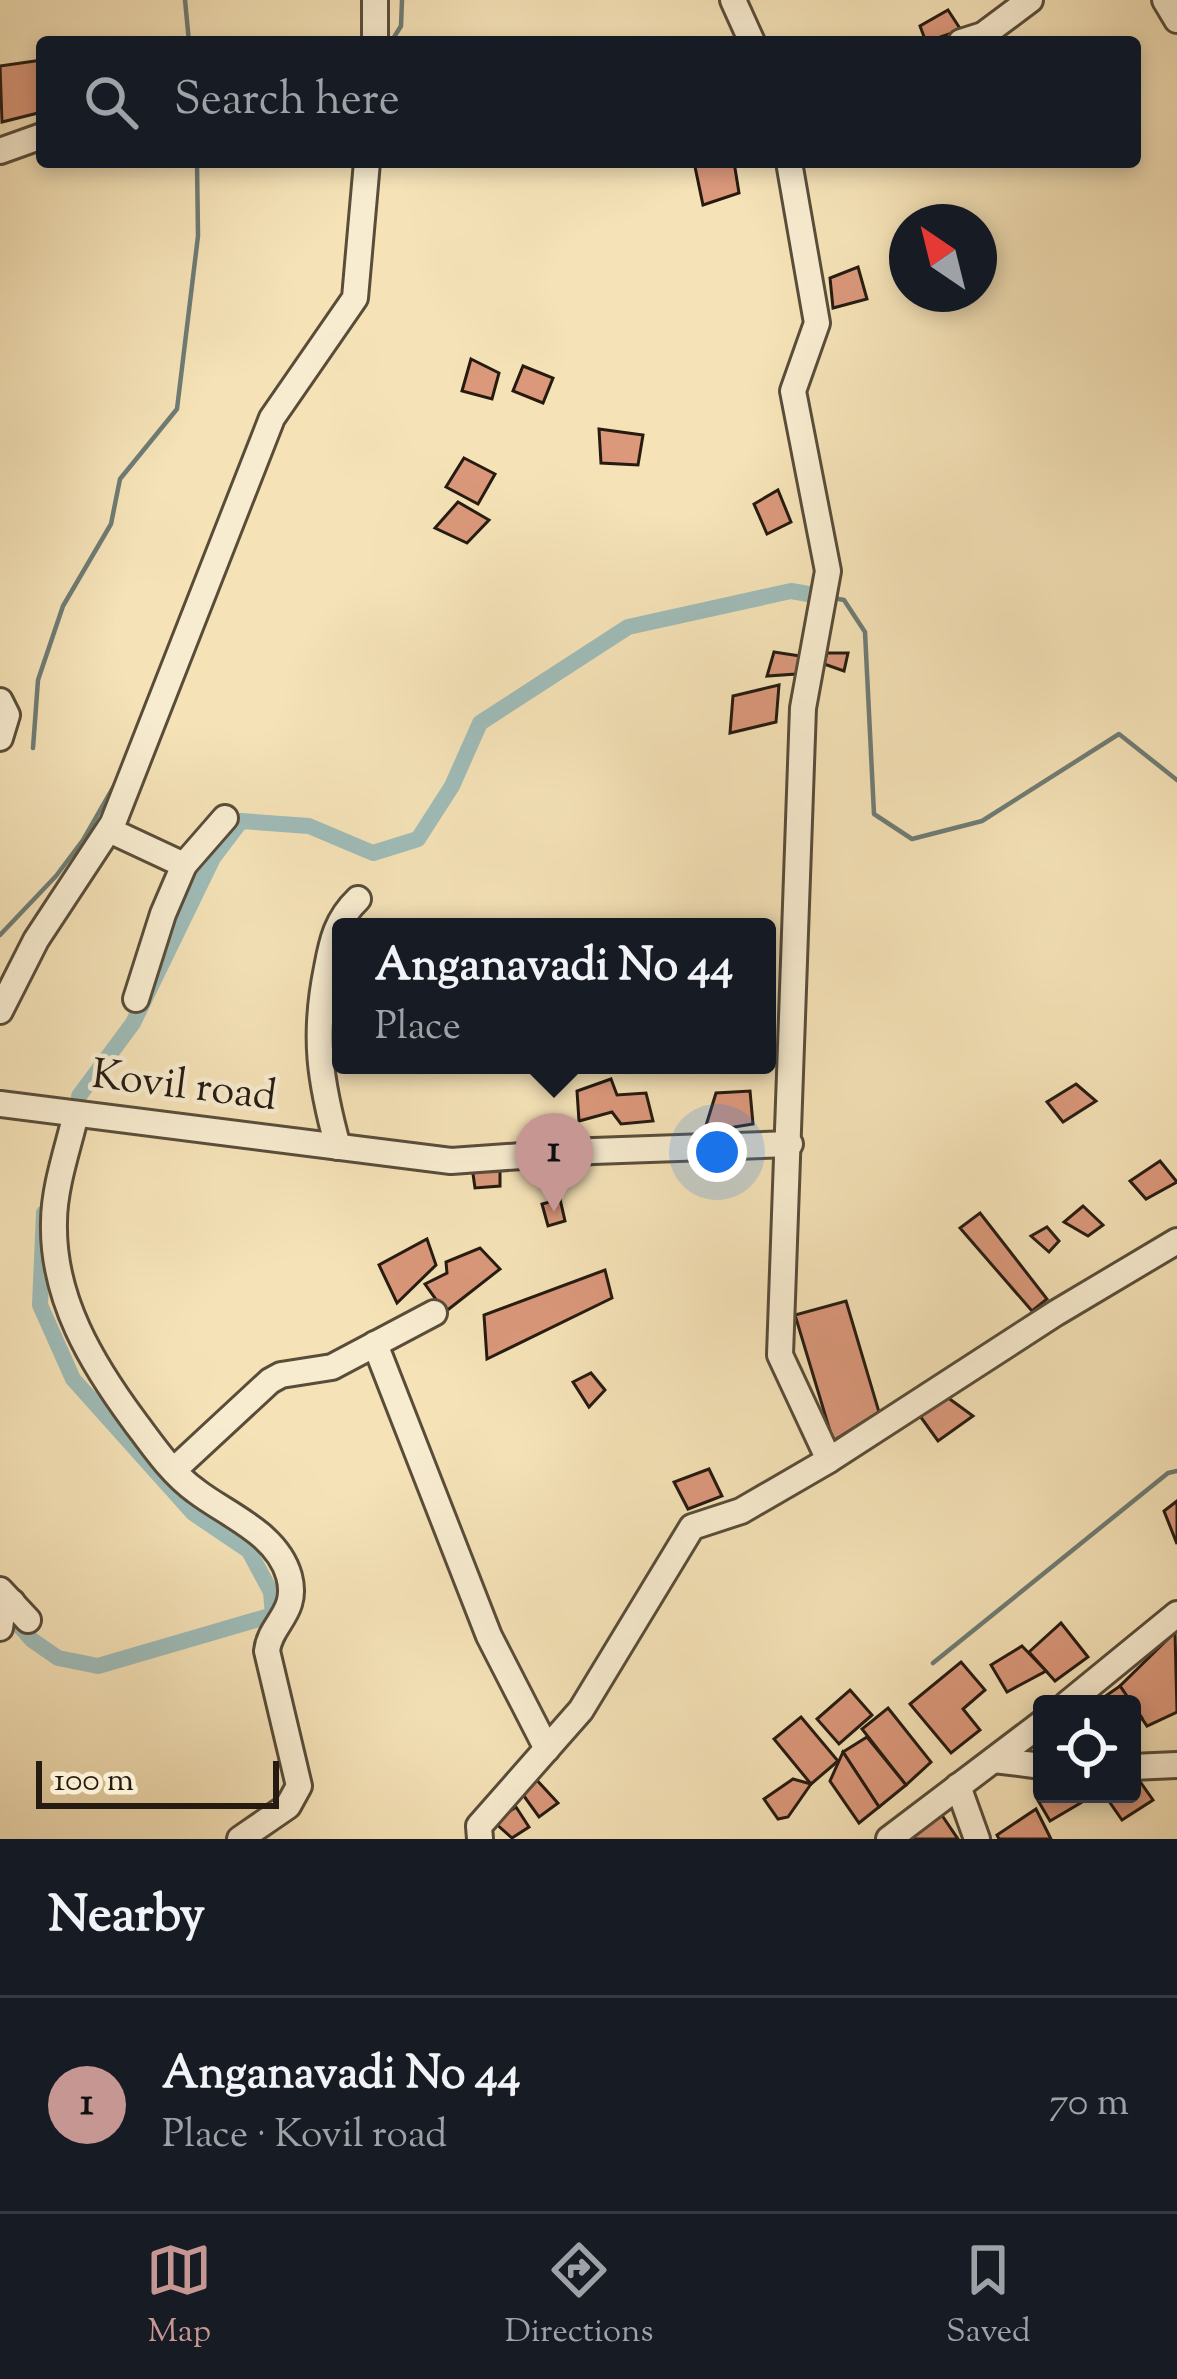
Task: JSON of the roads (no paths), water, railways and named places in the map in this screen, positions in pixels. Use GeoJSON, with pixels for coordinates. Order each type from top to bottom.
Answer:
{"type":"FeatureCollection","features":[{"type":"Feature","properties":{"kind":"street"},"geometry":{"type":"LineString","coordinates":[[375,0],[375,36]]}},
{"type":"Feature","properties":{"kind":"street"},"geometry":{"type":"LineString","coordinates":[[733,0],[749,36]]}},
{"type":"Feature","properties":{"kind":"street"},"geometry":{"type":"LineString","coordinates":[[980,36],[1030,0]]}},
{"type":"Feature","properties":{"kind":"street"},"geometry":{"type":"LineString","coordinates":[[1166,0],[1177,20]]}},
{"type":"Feature","properties":{"kind":"street"},"geometry":{"type":"LineString","coordinates":[[0,151],[36,138]]}},
{"type":"Feature","properties":{"kind":"street"},"geometry":{"type":"LineString","coordinates":[[0,1011],[36,940],[109,830],[179,663],[272,418],[355,298],[366,168]]}},
{"type":"Feature","properties":{"kind":"street"},"geometry":{"type":"LineString","coordinates":[[791,168],[817,323],[793,391],[828,571],[803,708],[780,1355],[830,1460]]}},
{"type":"Feature","properties":{"kind":"street"},"geometry":{"type":"LineString","coordinates":[[0,701],[7,715],[0,738]]}},
{"type":"Feature","properties":{"kind":"street"},"geometry":{"type":"LineString","coordinates":[[136,999],[184,865],[224,818]]}},
{"type":"Feature","properties":{"kind":"street"},"geometry":{"type":"LineString","coordinates":[[109,830],[184,865]]}},
{"type":"Feature","properties":{"kind":"street"},"geometry":{"type":"LineString","coordinates":[[343,918],[358,899]]}},
{"type":"Feature","properties":{"kind":"street"},"geometry":{"type":"LineString","coordinates":[[332,947],[318,1010],[317,1056],[338,1147]]}},
{"type":"Feature","properties":{"kind":"street","name":"Kovil road"},"geometry":{"type":"LineString","coordinates":[[0,1104],[451,1161],[790,1144]]}},
{"type":"Feature","properties":{"kind":"street"},"geometry":{"type":"LineString","coordinates":[[76,1114],[53,1218],[63,1286],[94,1366],[174,1470],[191,1488],[241,1520],[276,1550],[289,1576],[287,1614],[269,1639],[267,1651],[298,1786],[288,1806],[240,1839]]}},
{"type":"Feature","properties":{"kind":"street"},"geometry":{"type":"LineString","coordinates":[[474,1835],[581,1710],[692,1527],[741,1511],[830,1460],[1056,1313],[1177,1241]]}},
{"type":"Feature","properties":{"kind":"street"},"geometry":{"type":"LineString","coordinates":[[174,1470],[270,1381],[332,1367],[434,1312]]}},
{"type":"Feature","properties":{"kind":"street"},"geometry":{"type":"LineString","coordinates":[[375,1344],[489,1636],[547,1749]]}},
{"type":"Feature","properties":{"kind":"street"},"geometry":{"type":"LineString","coordinates":[[0,1628],[2,1615],[13,1604]]}},
{"type":"Feature","properties":{"kind":"street"},"geometry":{"type":"LineString","coordinates":[[1078,1695],[1177,1614]]}},
{"type":"Feature","properties":{"kind":"street"},"geometry":{"type":"LineString","coordinates":[[889,1839],[1033,1730]]}},
{"type":"Feature","properties":{"kind":"street"},"geometry":{"type":"LineString","coordinates":[[994,1760],[1033,1765]]}},
{"type":"Feature","properties":{"kind":"street"},"geometry":{"type":"LineString","coordinates":[[1141,1767],[1177,1766]]}},
{"type":"Feature","properties":{"kind":"street"},"geometry":{"type":"LineString","coordinates":[[958,1786],[977,1839]]}},
{"type":"Feature","properties":{"kind":"waterway"},"geometry":{"type":"LineString","coordinates":[[185,0],[188,36]]}},
{"type":"Feature","properties":{"kind":"waterway"},"geometry":{"type":"LineString","coordinates":[[395,36],[401,26],[402,0]]}},
{"type":"Feature","properties":{"kind":"waterway"},"geometry":{"type":"LineString","coordinates":[[33,748],[38,680],[63,606],[111,524],[120,479],[177,409],[198,236],[197,168]]}},
{"type":"Feature","properties":{"kind":"waterway"},"geometry":{"type":"LineString","coordinates":[[79,1096],[133,1023],[213,858],[241,821],[309,826],[373,853],[418,839],[452,786],[480,723],[628,627],[791,591],[814,595]]}},
{"type":"Feature","properties":{"kind":"waterway"},"geometry":{"type":"LineString","coordinates":[[833,598],[844,600],[865,632],[874,814],[912,839],[982,821],[1119,734],[1177,780]]}},
{"type":"Feature","properties":{"kind":"waterway"},"geometry":{"type":"LineString","coordinates":[[0,935],[56,876],[119,777]]}},
{"type":"Feature","properties":{"kind":"waterway"},"geometry":{"type":"LineString","coordinates":[[10,1615],[32,1640],[58,1658],[98,1666],[273,1615],[271,1592],[249,1551],[193,1513],[73,1379],[40,1305],[44,1213]]}},
{"type":"Feature","properties":{"kind":"waterway"},"geometry":{"type":"LineString","coordinates":[[933,1663],[1168,1473],[1177,1471]]}},
{"type":"Feature","properties":{"kind":"place","name":"Anganavadi No 44"},"geometry":{"type":"Point","coordinates":[554,1212]}}]}
